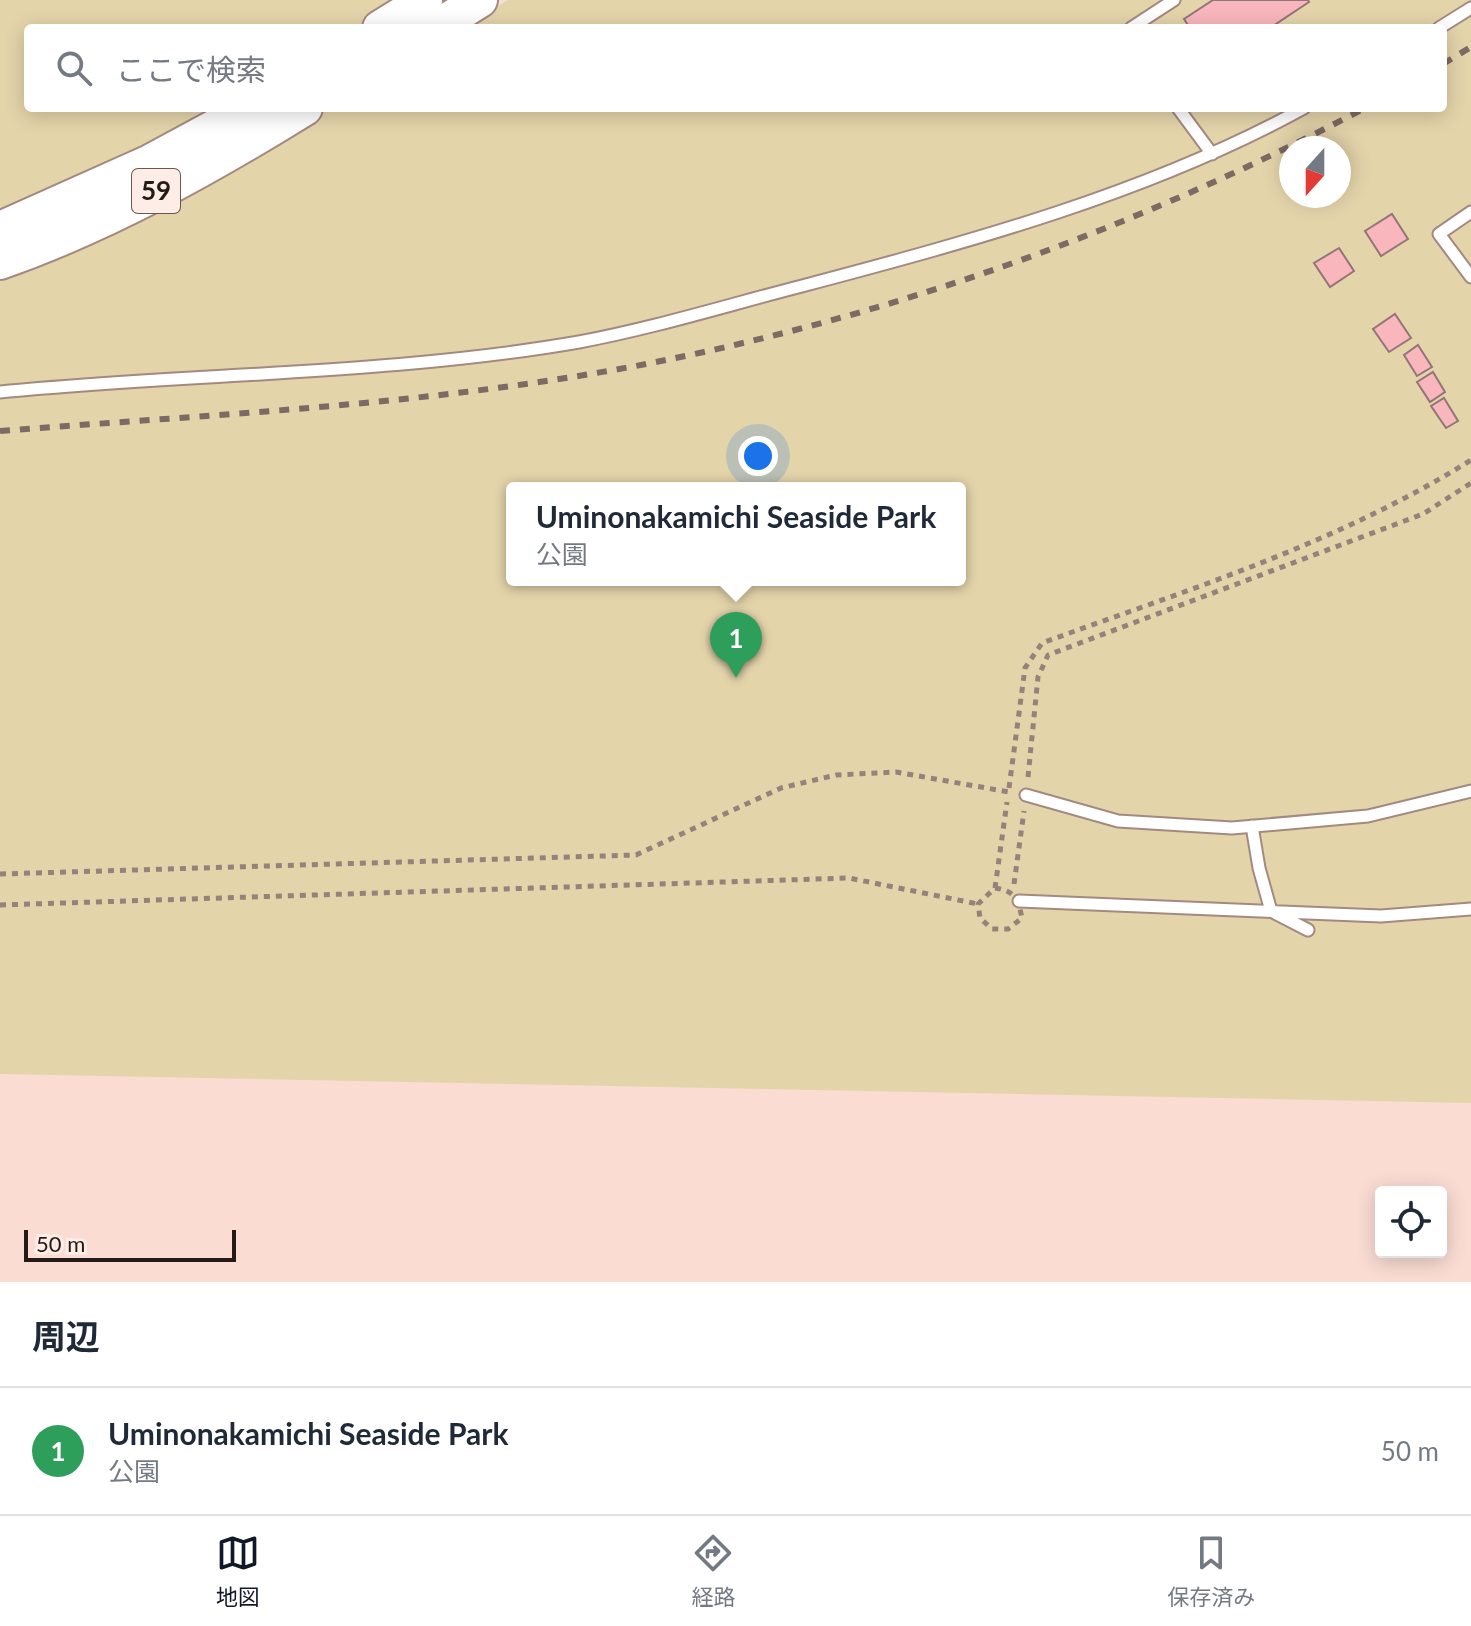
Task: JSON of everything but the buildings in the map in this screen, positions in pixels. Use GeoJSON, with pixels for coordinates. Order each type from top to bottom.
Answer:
{"type":"FeatureCollection","features":[{"type":"Feature","properties":{"kind":"main road"},"geometry":{"type":"LineString","coordinates":[[386,24],[425,0]]}},
{"type":"Feature","properties":{"kind":"main road"},"geometry":{"type":"LineString","coordinates":[[441,24],[480,0]]}},
{"type":"Feature","properties":{"kind":"main road","name":"59"},"geometry":{"type":"LineString","coordinates":[[0,229],[150,162],[243,112]]}},
{"type":"Feature","properties":{"kind":"main road","name":"59"},"geometry":{"type":"LineString","coordinates":[[0,262],[40,248],[166,187],[298,112]]}},
{"type":"Feature","properties":{"kind":"lane"},"geometry":{"type":"LineString","coordinates":[[1137,24],[1174,0]]}},
{"type":"Feature","properties":{"kind":"lane"},"geometry":{"type":"LineString","coordinates":[[1445,24],[1471,8]]}},
{"type":"Feature","properties":{"kind":"lane"},"geometry":{"type":"LineString","coordinates":[[1181,112],[1212,154]]}},
{"type":"Feature","properties":{"kind":"lane"},"geometry":{"type":"LineString","coordinates":[[0,392],[444,359],[580,342],[920,255],[1113,192],[1212,154],[1296,112]]}},
{"type":"Feature","properties":{"kind":"lane"},"geometry":{"type":"LineString","coordinates":[[1471,212],[1439,234],[1471,277]]}},
{"type":"Feature","properties":{"kind":"lane"},"geometry":{"type":"LineString","coordinates":[[1026,795],[1118,821],[1252,826],[1368,816],[1471,791]]}},
{"type":"Feature","properties":{"kind":"lane"},"geometry":{"type":"LineString","coordinates":[[1252,826],[1271,911],[1308,930]]}},
{"type":"Feature","properties":{"kind":"lane"},"geometry":{"type":"LineString","coordinates":[[1016,897],[1381,916],[1471,909]]}},
{"type":"Feature","properties":{"kind":"path"},"geometry":{"type":"LineString","coordinates":[[995,888],[1025,668],[1042,643],[1252,565],[1410,498],[1471,460]]}},
{"type":"Feature","properties":{"kind":"path"},"geometry":{"type":"LineString","coordinates":[[1016,897],[1038,677],[1048,655],[1423,514],[1471,483]]}},
{"type":"Feature","properties":{"kind":"path"},"geometry":{"type":"LineString","coordinates":[[0,874],[636,855],[781,788],[836,775],[896,772],[1026,795]]}},
{"type":"Feature","properties":{"kind":"path"},"geometry":{"type":"LineString","coordinates":[[0,905],[849,878],[978,904]]}},
{"type":"Feature","properties":{"kind":"shaded area"},"geometry":{"type":"Polygon","coordinates":[[[0,0],[403,0],[364,24],[24,24],[24,112],[209,112],[25,210],[0,217],[0,0]]]}},
{"type":"Feature","properties":{"kind":"shaded area"},"geometry":{"type":"Polygon","coordinates":[[[508,0],[1471,0],[1471,1103],[0,1074],[0,282],[224,171],[322,112],[1447,112],[1447,24],[468,24],[508,0]]]}},
{"type":"Feature","properties":{"kind":"railway"},"geometry":{"type":"LineString","coordinates":[[1447,62],[1471,47]]}},
{"type":"Feature","properties":{"kind":"railway"},"geometry":{"type":"LineString","coordinates":[[0,431],[327,406],[490,389],[651,363],[744,343],[927,292],[1106,228],[1194,191],[1357,112]]}},
{"type":"Feature","properties":{"kind":"place","name":"Uminonakamichi Seaside Park"},"geometry":{"type":"Point","coordinates":[736,678]}}]}
